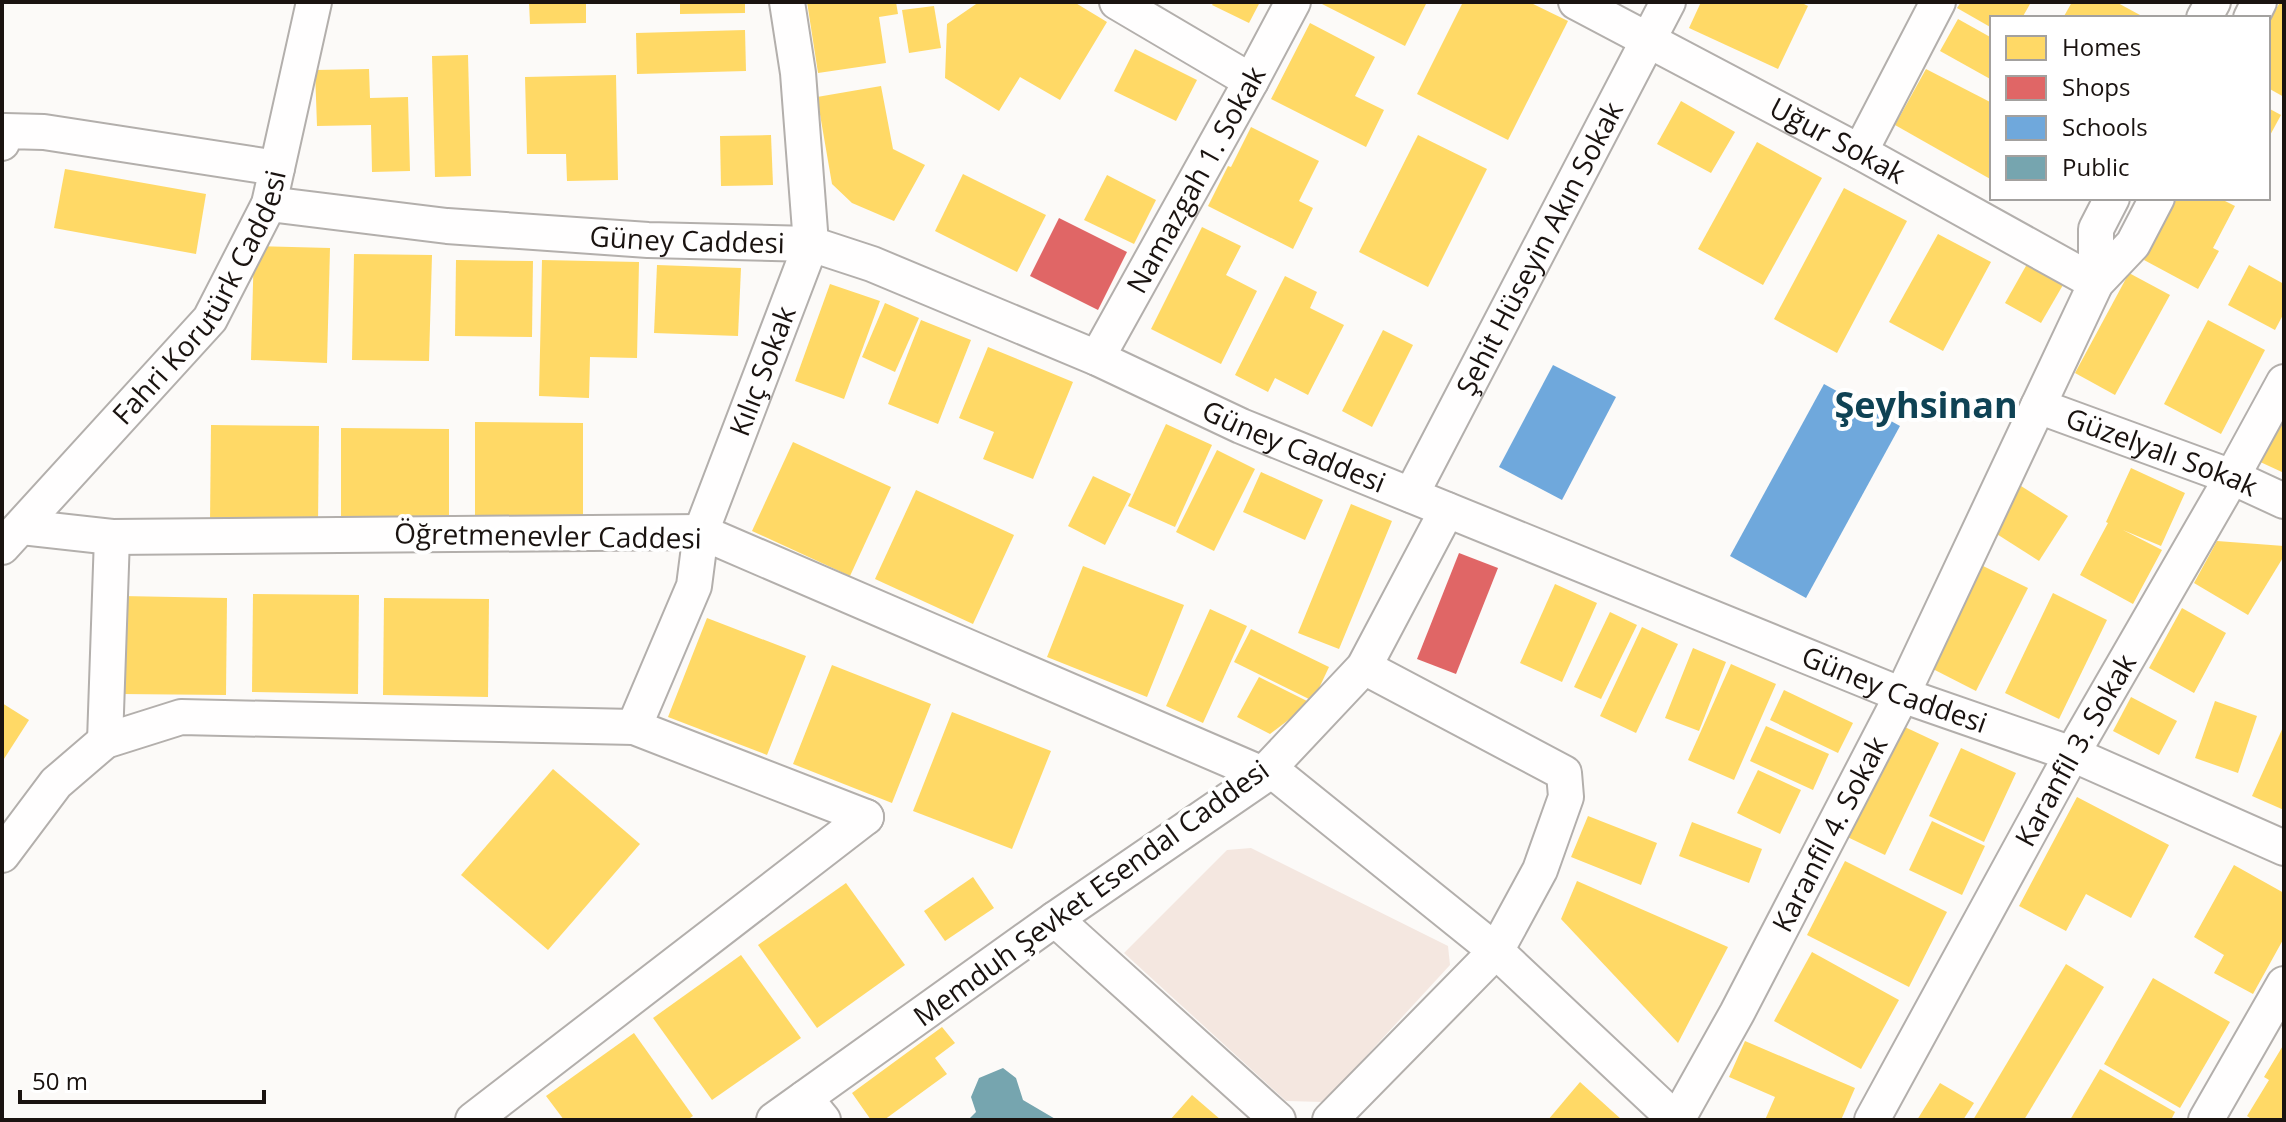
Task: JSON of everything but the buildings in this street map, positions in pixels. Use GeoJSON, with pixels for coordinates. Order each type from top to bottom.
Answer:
{"type":"FeatureCollection","features":[{"type":"Feature","properties":{"kind":"street","name":"Fahri Korutürk Caddesi"},"geometry":{"type":"LineString","coordinates":[[12,537],[210,319],[269,204],[314,2]]}},
{"type":"Feature","properties":{"kind":"street","name":"Kılıç Sokak"},"geometry":{"type":"LineString","coordinates":[[634,727],[694,586],[701,532],[811,244],[798,73],[787,2]]}},
{"type":"Feature","properties":{"kind":"street"},"geometry":{"type":"LineString","coordinates":[[1117,2],[1251,81]]}},
{"type":"Feature","properties":{"kind":"street","name":"Namazgah 1. Sokak"},"geometry":{"type":"LineString","coordinates":[[1097,358],[1293,2]]}},
{"type":"Feature","properties":{"kind":"street","name":"Uğur Sokak"},"geometry":{"type":"LineString","coordinates":[[1576,2],[1860,152],[2096,283]]}},
{"type":"Feature","properties":{"kind":"street","name":"Şehit Hüseyin Akın Sokak"},"geometry":{"type":"LineString","coordinates":[[1411,495],[1668,2]]}},
{"type":"Feature","properties":{"kind":"street"},"geometry":{"type":"LineString","coordinates":[[1860,152],[1938,2]]}},
{"type":"Feature","properties":{"kind":"street"},"geometry":{"type":"LineString","coordinates":[[2,143],[5,131],[44,132],[277,168]]}},
{"type":"Feature","properties":{"kind":"street"},"geometry":{"type":"LineString","coordinates":[[2096,283],[2096,229],[2111,200]]}},
{"type":"Feature","properties":{"kind":"street"},"geometry":{"type":"LineString","coordinates":[[2096,283],[2133,244],[2156,200]]}},
{"type":"Feature","properties":{"kind":"street","name":"Güney Caddesi"},"geometry":{"type":"LineString","coordinates":[[269,204],[447,226],[648,240],[811,244],[872,264],[1097,358],[1241,426],[1902,695],[2072,754],[2284,848]]}},
{"type":"Feature","properties":{"kind":"street","name":"Karanfil 4. Sokak"},"geometry":{"type":"LineString","coordinates":[[1676,1120],[1737,1013],[1902,695],[2096,283]]}},
{"type":"Feature","properties":{"kind":"street","name":"Karanfil 3. Sokak"},"geometry":{"type":"LineString","coordinates":[[1872,1120],[2072,754],[2284,382]]}},
{"type":"Feature","properties":{"kind":"street","name":"Güzelyalı Sokak"},"geometry":{"type":"LineString","coordinates":[[2038,406],[2232,477],[2284,501]]}},
{"type":"Feature","properties":{"kind":"street","name":"Memduh Şevket Esendal Caddesi"},"geometry":{"type":"LineString","coordinates":[[774,1120],[814,1109],[1055,919],[1267,772],[1364,667],[1447,510]]}},
{"type":"Feature","properties":{"kind":"street","name":"Öğretmenevler Caddesi"},"geometry":{"type":"LineString","coordinates":[[12,537],[701,532],[1267,772],[1496,951],[1676,1120]]}},
{"type":"Feature","properties":{"kind":"street"},"geometry":{"type":"LineString","coordinates":[[105,741],[112,537]]}},
{"type":"Feature","properties":{"kind":"street"},"geometry":{"type":"LineString","coordinates":[[1330,1120],[1496,951],[1540,870],[1566,797],[1564,773],[1364,667]]}},
{"type":"Feature","properties":{"kind":"street"},"geometry":{"type":"LineString","coordinates":[[2,855],[56,783],[105,741],[181,717],[634,727],[866,817],[473,1120]]}},
{"type":"Feature","properties":{"kind":"street"},"geometry":{"type":"LineString","coordinates":[[1055,919],[1278,1120]]}},
{"type":"Feature","properties":{"kind":"street"},"geometry":{"type":"LineString","coordinates":[[2206,1120],[2284,984]]}},
{"type":"Feature","properties":{"kind":"shaded area"},"geometry":{"type":"Polygon","coordinates":[[[1251,848],[1448,946],[1450,965],[1324,1102],[1286,1101],[1124,953],[1227,850],[1251,848]]]}},
{"type":"Feature","properties":{"kind":"district","name":"Şeyhsinan"},"geometry":{"type":"Point","coordinates":[1926,405]}}]}
